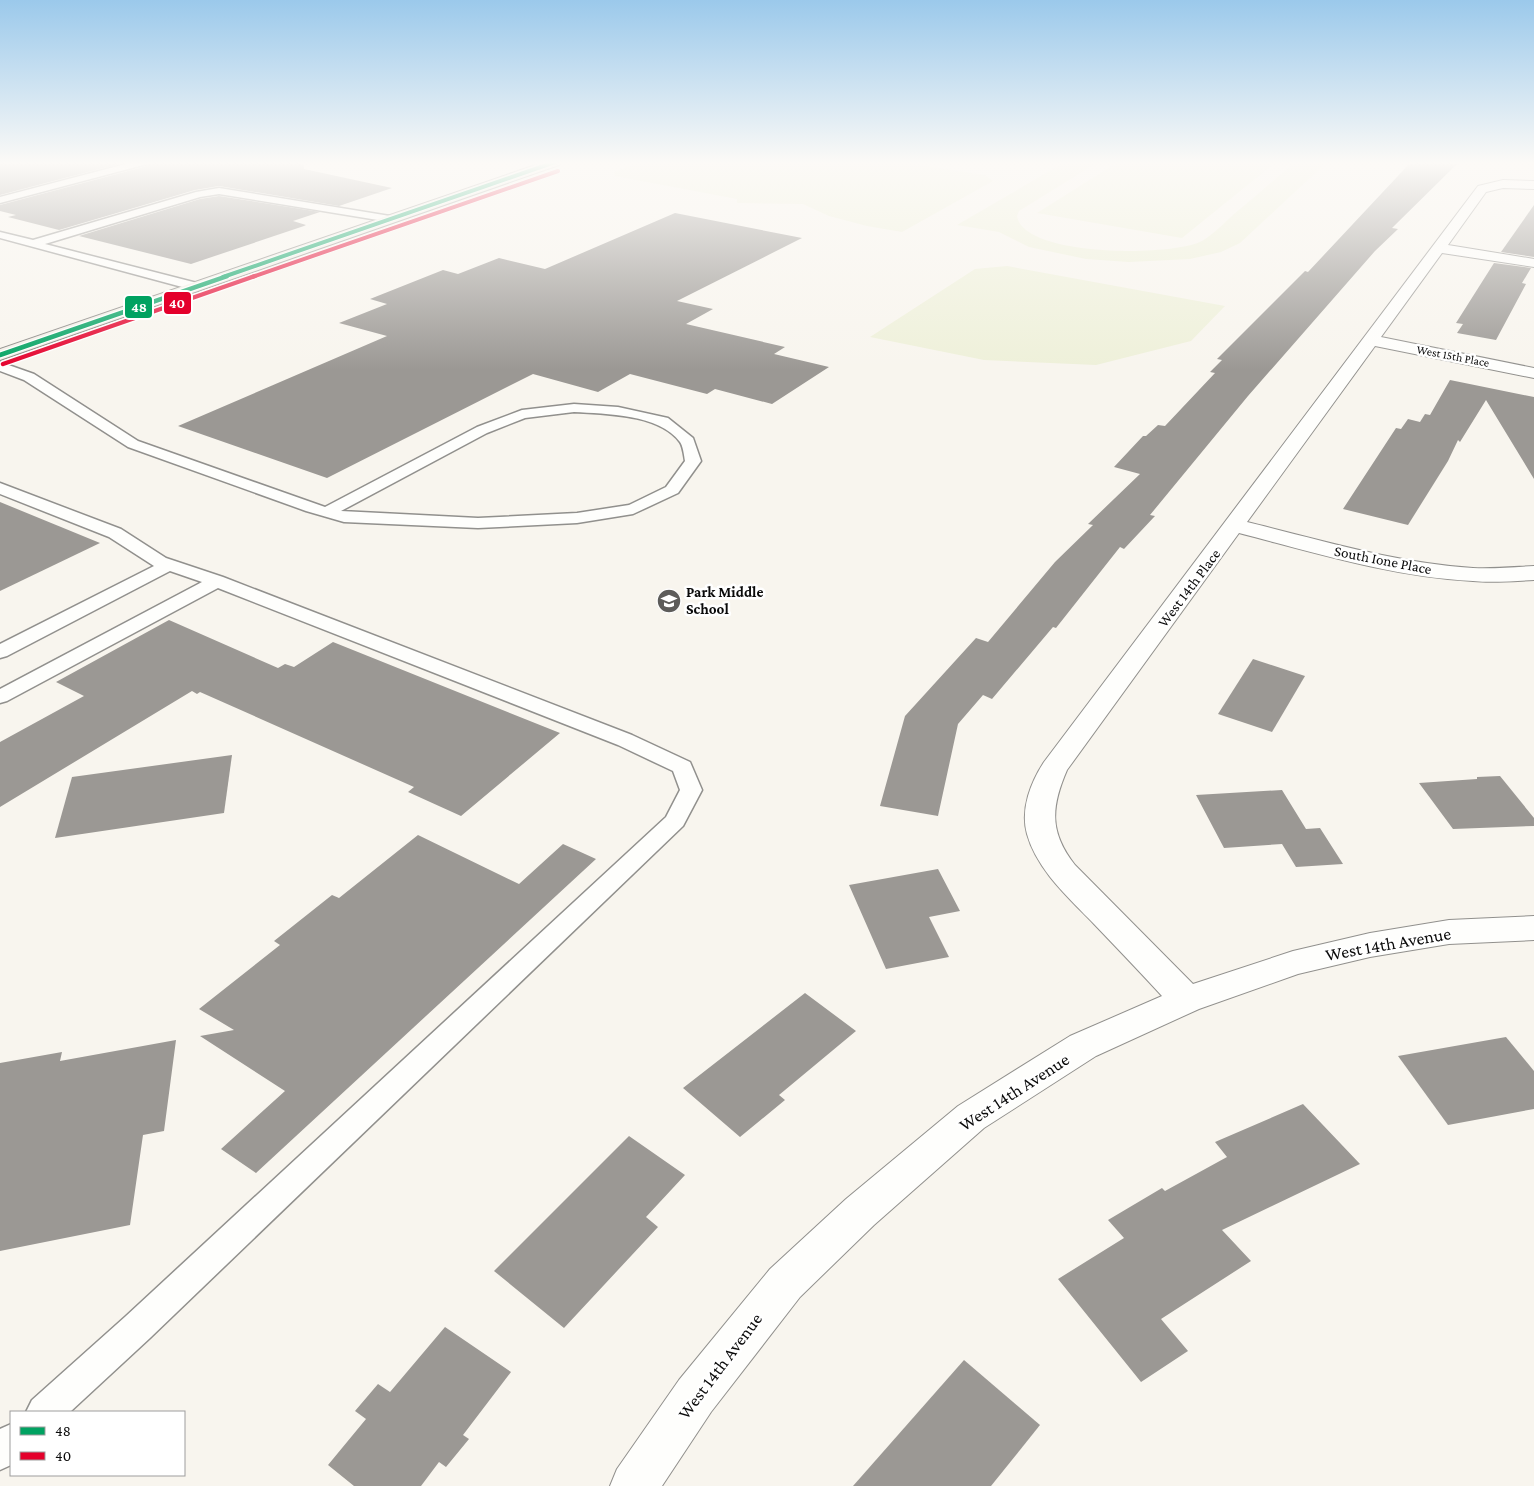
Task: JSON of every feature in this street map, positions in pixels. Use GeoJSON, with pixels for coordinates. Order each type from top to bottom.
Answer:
{"type":"FeatureCollection","features":[{"type":"Feature","properties":{"kind":"main road"},"geometry":{"type":"LineString","coordinates":[[0,355],[355,231]]}},
{"type":"Feature","properties":{"kind":"street","name":"West 14th Place"},"geometry":{"type":"LineString","coordinates":[[1187,1000],[1061,871],[1048,852],[1040,831],[1039,810],[1044,787],[1054,768],[1450,231]]}},
{"type":"Feature","properties":{"kind":"street"},"geometry":{"type":"LineString","coordinates":[[1438,248],[1534,263]]}},
{"type":"Feature","properties":{"kind":"street","name":"West 15th Place"},"geometry":{"type":"LineString","coordinates":[[1371,340],[1534,372]]}},
{"type":"Feature","properties":{"kind":"street","name":"South Ione Place"},"geometry":{"type":"LineString","coordinates":[[1235,525],[1353,555],[1429,570],[1467,574],[1534,573]]}},
{"type":"Feature","properties":{"kind":"street","name":"West 14th Avenue"},"geometry":{"type":"LineString","coordinates":[[634,1486],[695,1396],[785,1283],[860,1212],[971,1117],[1083,1046],[1187,1000],[1293,963],[1370,945],[1450,932],[1534,928]]}},
{"type":"Feature","properties":{"kind":"lane"},"geometry":{"type":"LineString","coordinates":[[32,244],[74,231]]}},
{"type":"Feature","properties":{"kind":"lane"},"geometry":{"type":"LineString","coordinates":[[0,235],[196,287]]}},
{"type":"Feature","properties":{"kind":"lane"},"geometry":{"type":"LineString","coordinates":[[0,366],[28,377],[133,444],[327,512],[344,517],[478,524],[578,518],[633,509],[672,490],[693,461],[688,441],[663,421],[618,411],[574,408],[522,414],[482,430],[327,512]]}},
{"type":"Feature","properties":{"kind":"lane"},"geometry":{"type":"LineString","coordinates":[[0,488],[116,533],[160,562],[216,581],[625,740],[682,767],[691,790],[676,821],[145,1320],[45,1411]]}},
{"type":"Feature","properties":{"kind":"lane"},"geometry":{"type":"LineString","coordinates":[[0,652],[168,565]]}},
{"type":"Feature","properties":{"kind":"lane"},"geometry":{"type":"LineString","coordinates":[[0,697],[216,581]]}},
{"type":"Feature","properties":{"kind":"lane"},"geometry":{"type":"LineString","coordinates":[[0,1452],[10,1443]]}},
{"type":"Feature","properties":{"kind":"green space"},"geometry":{"type":"Polygon","coordinates":[[[995,231],[1028,231],[1044,239],[1070,246],[1100,250],[1132,251],[1161,250],[1186,246],[1202,241],[1216,231],[1253,231],[1240,243],[1221,252],[1190,259],[1129,262],[1086,259],[1029,247],[995,231]]]}},
{"type":"Feature","properties":{"kind":"green space"},"geometry":{"type":"Polygon","coordinates":[[[1143,231],[1190,231],[1182,238],[1143,231]]]}},
{"type":"Feature","properties":{"kind":"green space"},"geometry":{"type":"Polygon","coordinates":[[[1007,266],[1225,306],[1191,341],[1096,365],[984,360],[870,337],[975,269],[1007,266]]]}},
{"type":"Feature","properties":{"kind":"building"},"geometry":{"type":"Polygon","coordinates":[[[94,231],[288,231],[191,264],[79,236],[94,231]]]}},
{"type":"Feature","properties":{"kind":"building"},"geometry":{"type":"Polygon","coordinates":[[[632,231],[768,231],[802,238],[677,301],[713,309],[686,324],[785,347],[774,354],[829,367],[772,404],[715,389],[707,394],[630,374],[598,392],[533,374],[327,478],[178,426],[387,336],[339,323],[387,304],[370,299],[443,270],[458,274],[499,258],[545,269],[632,231]]]}},
{"type":"Feature","properties":{"kind":"building"},"geometry":{"type":"Polygon","coordinates":[[[1346,231],[1396,231],[1375,251],[1248,396],[1150,515],[1155,516],[1124,549],[1120,547],[1056,628],[1053,627],[992,699],[983,695],[958,724],[938,816],[880,806],[905,716],[976,638],[988,642],[1055,562],[1093,525],[1088,524],[1140,474],[1114,467],[1143,436],[1146,436],[1158,425],[1165,426],[1215,373],[1210,372],[1222,360],[1217,359],[1305,271],[1308,272],[1346,231]]]}},
{"type":"Feature","properties":{"kind":"building"},"geometry":{"type":"Polygon","coordinates":[[[1516,231],[1534,231],[1534,257],[1501,252],[1516,231]]]}},
{"type":"Feature","properties":{"kind":"building"},"geometry":{"type":"Polygon","coordinates":[[[1494,263],[1531,268],[1522,283],[1526,284],[1496,340],[1457,333],[1463,324],[1456,323],[1494,263]]]}},
{"type":"Feature","properties":{"kind":"building"},"geometry":{"type":"Polygon","coordinates":[[[1450,380],[1534,397],[1534,479],[1486,400],[1460,442],[1458,440],[1448,461],[1408,525],[1343,509],[1396,428],[1401,429],[1408,419],[1420,422],[1425,414],[1430,415],[1450,380]]]}},
{"type":"Feature","properties":{"kind":"building"},"geometry":{"type":"Polygon","coordinates":[[[0,502],[100,543],[0,591],[0,502]]]}},
{"type":"Feature","properties":{"kind":"building"},"geometry":{"type":"Polygon","coordinates":[[[169,620],[278,668],[285,664],[294,667],[333,642],[560,733],[461,816],[408,792],[414,787],[200,692],[197,694],[192,691],[0,807],[0,742],[84,696],[56,682],[169,620]]]}},
{"type":"Feature","properties":{"kind":"building"},"geometry":{"type":"Polygon","coordinates":[[[1253,659],[1305,676],[1272,732],[1218,714],[1253,659]]]}},
{"type":"Feature","properties":{"kind":"building"},"geometry":{"type":"Polygon","coordinates":[[[232,755],[224,813],[55,838],[72,777],[232,755]]]}},
{"type":"Feature","properties":{"kind":"building"},"geometry":{"type":"Polygon","coordinates":[[[1500,776],[1534,818],[1534,826],[1453,829],[1419,783],[1477,779],[1477,777],[1500,776]]]}},
{"type":"Feature","properties":{"kind":"building"},"geometry":{"type":"Polygon","coordinates":[[[1282,790],[1306,829],[1320,828],[1343,864],[1296,867],[1282,844],[1224,848],[1196,795],[1282,790]]]}},
{"type":"Feature","properties":{"kind":"building"},"geometry":{"type":"Polygon","coordinates":[[[418,835],[519,884],[563,844],[596,859],[256,1173],[221,1149],[285,1091],[200,1036],[234,1030],[199,1009],[280,945],[274,941],[332,895],[339,898],[418,835]]]}},
{"type":"Feature","properties":{"kind":"building"},"geometry":{"type":"Polygon","coordinates":[[[938,869],[960,911],[929,917],[949,957],[886,969],[849,885],[938,869]]]}},
{"type":"Feature","properties":{"kind":"building"},"geometry":{"type":"Polygon","coordinates":[[[805,993],[856,1031],[779,1095],[785,1100],[740,1137],[683,1088],[805,993]]]}},
{"type":"Feature","properties":{"kind":"building"},"geometry":{"type":"Polygon","coordinates":[[[1506,1037],[1534,1071],[1534,1109],[1448,1125],[1398,1056],[1506,1037]]]}},
{"type":"Feature","properties":{"kind":"building"},"geometry":{"type":"Polygon","coordinates":[[[176,1040],[164,1131],[143,1135],[130,1225],[0,1251],[0,1063],[62,1052],[60,1061],[176,1040]]]}},
{"type":"Feature","properties":{"kind":"building"},"geometry":{"type":"Polygon","coordinates":[[[1303,1104],[1360,1164],[1222,1230],[1251,1261],[1161,1319],[1188,1351],[1141,1382],[1058,1279],[1124,1238],[1108,1220],[1162,1188],[1165,1191],[1227,1157],[1215,1142],[1303,1104]]]}},
{"type":"Feature","properties":{"kind":"building"},"geometry":{"type":"Polygon","coordinates":[[[629,1136],[685,1175],[646,1217],[658,1227],[564,1328],[494,1271],[629,1136]]]}},
{"type":"Feature","properties":{"kind":"building"},"geometry":{"type":"Polygon","coordinates":[[[445,1327],[511,1372],[463,1435],[469,1439],[446,1467],[439,1462],[421,1486],[354,1486],[328,1465],[366,1419],[355,1411],[378,1384],[390,1392],[445,1327]]]}},
{"type":"Feature","properties":{"kind":"building"},"geometry":{"type":"Polygon","coordinates":[[[964,1360],[1040,1425],[991,1486],[853,1486],[964,1360]]]}},
{"type":"Feature","properties":{"kind":"transit line","name":"48"},"geometry":{"type":"LineString","coordinates":[[0,355],[356,231]]}},
{"type":"Feature","properties":{"kind":"transit line","name":"40"},"geometry":{"type":"LineString","coordinates":[[3,364],[384,231]]}},
{"type":"Feature","properties":{"kind":"place","name":"Park Middle School"},"geometry":{"type":"Point","coordinates":[669,601]}}]}
